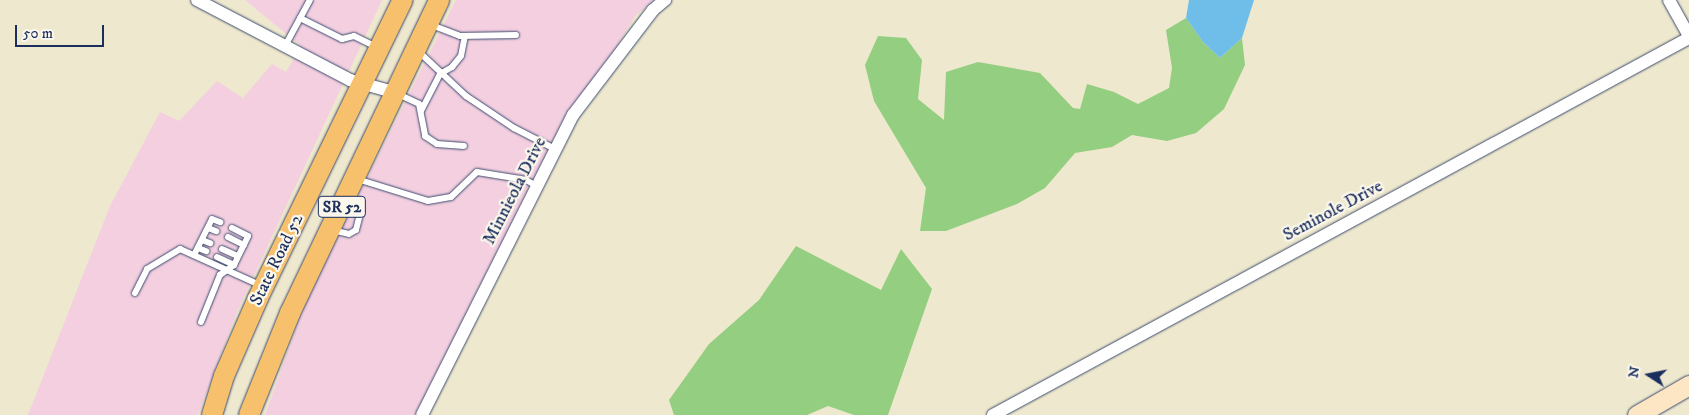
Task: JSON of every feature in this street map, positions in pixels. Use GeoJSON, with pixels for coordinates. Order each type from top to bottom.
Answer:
{"type":"FeatureCollection","features":[{"type":"Feature","properties":{"kind":"main road","name":"State Road 52"},"geometry":{"type":"LineString","coordinates":[[212,415],[224,376],[263,287],[381,49],[403,0]]}},
{"type":"Feature","properties":{"kind":"main road","name":"State Road 52"},"geometry":{"type":"LineString","coordinates":[[249,415],[290,313],[397,93],[439,0]]}},
{"type":"Feature","properties":{"kind":"street"},"geometry":{"type":"LineString","coordinates":[[197,0],[362,85],[397,93]]}},
{"type":"Feature","properties":{"kind":"street","name":"Minnieola Drive"},"geometry":{"type":"LineString","coordinates":[[422,415],[573,115],[653,10],[665,0]]}},
{"type":"Feature","properties":{"kind":"street"},"geometry":{"type":"LineString","coordinates":[[1669,0],[1689,37]]}},
{"type":"Feature","properties":{"kind":"street","name":"Seminole Drive"},"geometry":{"type":"LineString","coordinates":[[993,415],[1689,37]]}},
{"type":"Feature","properties":{"kind":"street"},"geometry":{"type":"LineString","coordinates":[[1637,415],[1689,385]]}},
{"type":"Feature","properties":{"kind":"lane"},"geometry":{"type":"LineString","coordinates":[[285,46],[310,0]]}},
{"type":"Feature","properties":{"kind":"lane"},"geometry":{"type":"LineString","coordinates":[[300,18],[342,39],[354,36],[381,49]]}},
{"type":"Feature","properties":{"kind":"lane"},"geometry":{"type":"LineString","coordinates":[[429,24],[465,36],[516,35]]}},
{"type":"Feature","properties":{"kind":"lane"},"geometry":{"type":"LineString","coordinates":[[421,111],[440,74],[452,67],[461,56],[465,36]]}},
{"type":"Feature","properties":{"kind":"lane"},"geometry":{"type":"LineString","coordinates":[[417,50],[431,60],[440,74],[507,124],[555,150]]}},
{"type":"Feature","properties":{"kind":"lane"},"geometry":{"type":"LineString","coordinates":[[397,93],[419,104],[425,136],[437,144],[464,146]]}},
{"type":"Feature","properties":{"kind":"lane"},"geometry":{"type":"LineString","coordinates":[[356,179],[428,201],[451,197],[477,172],[526,180],[537,186]]}},
{"type":"Feature","properties":{"kind":"lane"},"geometry":{"type":"LineString","coordinates":[[194,255],[212,218],[220,222]]}},
{"type":"Feature","properties":{"kind":"lane"},"geometry":{"type":"LineString","coordinates":[[208,228],[216,231]]}},
{"type":"Feature","properties":{"kind":"lane"},"geometry":{"type":"LineString","coordinates":[[201,322],[220,276],[229,271],[234,265],[248,236],[232,228]]}},
{"type":"Feature","properties":{"kind":"lane"},"geometry":{"type":"LineString","coordinates":[[228,237],[244,245]]}},
{"type":"Feature","properties":{"kind":"lane"},"geometry":{"type":"LineString","coordinates":[[202,240],[210,243]]}},
{"type":"Feature","properties":{"kind":"lane"},"geometry":{"type":"LineString","coordinates":[[198,248],[206,251]]}},
{"type":"Feature","properties":{"kind":"lane"},"geometry":{"type":"LineString","coordinates":[[135,293],[147,269],[180,249],[263,287]]}},
{"type":"Feature","properties":{"kind":"lane"},"geometry":{"type":"LineString","coordinates":[[222,249],[238,256]]}},
{"type":"Feature","properties":{"kind":"lane"},"geometry":{"type":"LineString","coordinates":[[218,257],[234,265]]}},
{"type":"Feature","properties":{"kind":"shaded area"},"geometry":{"type":"Polygon","coordinates":[[[245,0],[382,0],[237,312],[198,415],[28,415],[110,206],[160,112],[179,121],[217,81],[243,98],[272,64],[286,72],[301,46],[245,0]]]}},
{"type":"Feature","properties":{"kind":"shaded area"},"geometry":{"type":"Polygon","coordinates":[[[456,0],[654,0],[635,16],[525,202],[423,415],[265,415],[306,300],[456,0]]]}},
{"type":"Feature","properties":{"kind":"green space"},"geometry":{"type":"Polygon","coordinates":[[[1186,18],[1203,42],[1220,58],[1242,38],[1245,65],[1224,109],[1196,133],[1167,141],[1132,135],[1112,147],[1075,153],[1045,188],[1017,204],[946,231],[920,231],[926,188],[874,101],[865,65],[878,36],[906,38],[922,60],[918,99],[944,120],[946,72],[978,62],[1040,73],[1073,108],[1080,109],[1087,84],[1114,92],[1138,104],[1169,88],[1172,68],[1166,30],[1186,18]]]}},
{"type":"Feature","properties":{"kind":"green space"},"geometry":{"type":"Polygon","coordinates":[[[796,246],[881,290],[901,249],[932,289],[888,415],[854,415],[828,406],[807,415],[674,415],[669,400],[709,344],[759,300],[796,246]]]}},
{"type":"Feature","properties":{"kind":"water"},"geometry":{"type":"Polygon","coordinates":[[[1189,0],[1254,0],[1242,38],[1220,58],[1203,42],[1186,18],[1189,0]]]}}]}
